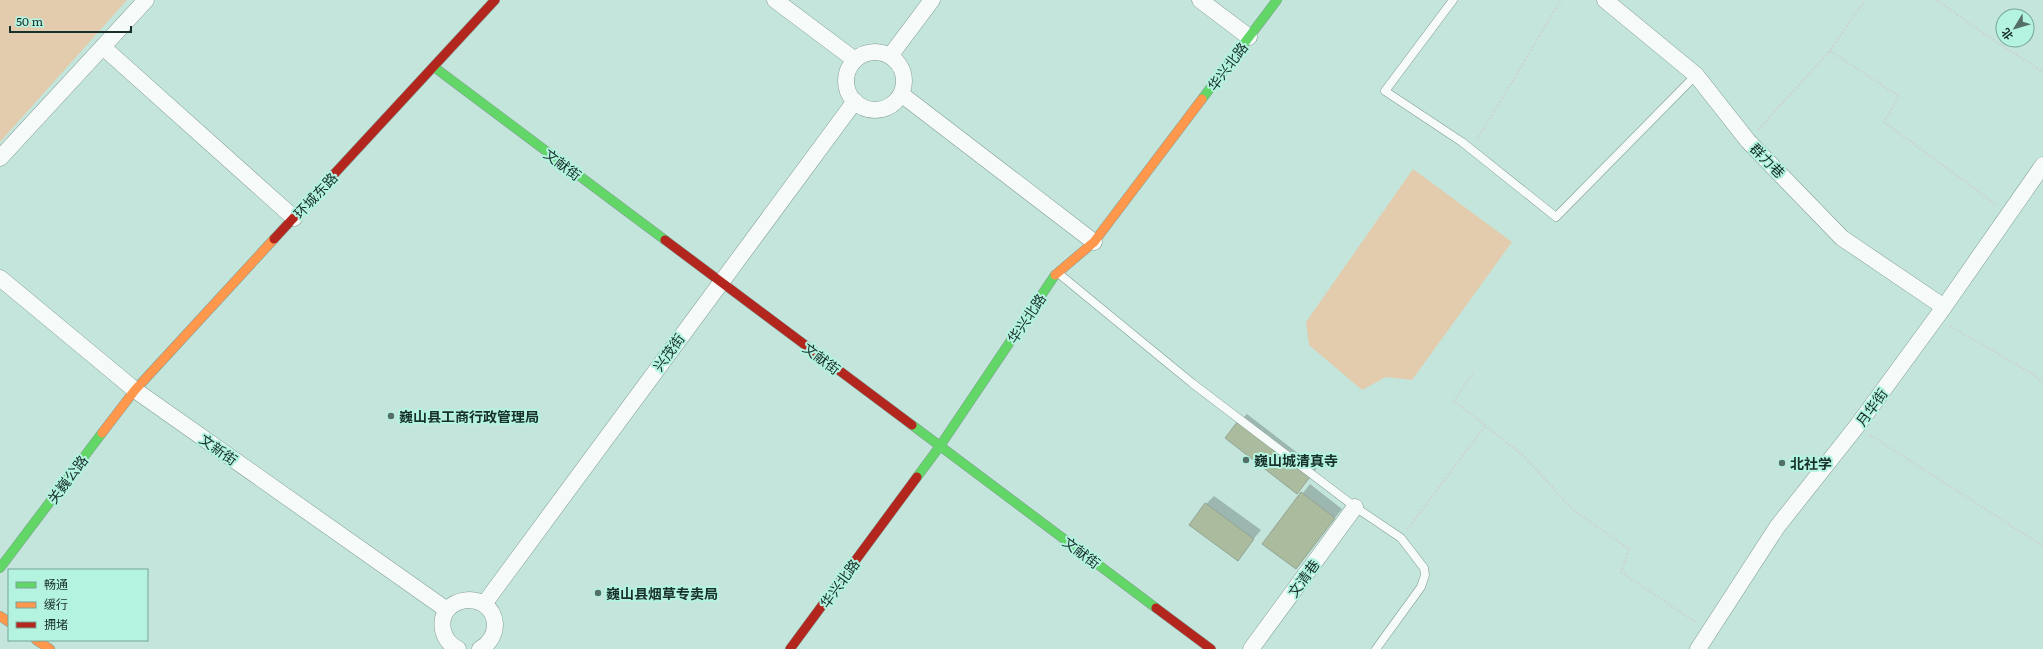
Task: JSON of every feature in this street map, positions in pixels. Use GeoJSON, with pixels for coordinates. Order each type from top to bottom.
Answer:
{"type":"FeatureCollection","features":[{"type":"Feature","properties":{"kind":"main road","name":"环城东路"},"geometry":{"type":"LineString","coordinates":[[135,390],[495,0]]}},
{"type":"Feature","properties":{"kind":"main road","name":"华兴北路"},"geometry":{"type":"LineString","coordinates":[[790,649],[940,446],[1057,272],[1094,242],[1277,0]]}},
{"type":"Feature","properties":{"kind":"main road","name":"文献街"},"geometry":{"type":"LineString","coordinates":[[434,67],[1211,649]]}},
{"type":"Feature","properties":{"kind":"main road","name":"关巍公路"},"geometry":{"type":"LineString","coordinates":[[0,568],[135,390]]}},
{"type":"Feature","properties":{"kind":"main road"},"geometry":{"type":"LineString","coordinates":[[38,641],[50,649]]}},
{"type":"Feature","properties":{"kind":"street"},"geometry":{"type":"LineString","coordinates":[[0,158],[146,0]]}},
{"type":"Feature","properties":{"kind":"street"},"geometry":{"type":"LineString","coordinates":[[775,0],[855,60]]}},
{"type":"Feature","properties":{"kind":"street"},"geometry":{"type":"LineString","coordinates":[[890,56],[932,0]]}},
{"type":"Feature","properties":{"kind":"street"},"geometry":{"type":"LineString","coordinates":[[1200,0],[1249,37]]}},
{"type":"Feature","properties":{"kind":"street","name":"群力巷"},"geometry":{"type":"LineString","coordinates":[[1604,0],[1696,75],[1748,141],[1842,238],[1940,312]]}},
{"type":"Feature","properties":{"kind":"street"},"geometry":{"type":"LineString","coordinates":[[103,47],[294,218]]}},
{"type":"Feature","properties":{"kind":"street"},"geometry":{"type":"LineString","coordinates":[[868,53],[883,53],[890,56],[902,69],[904,78],[900,94],[888,106],[879,109],[862,106],[855,101],[850,93],[847,80],[850,67],[855,60],[868,53]]}},
{"type":"Feature","properties":{"kind":"street"},"geometry":{"type":"LineString","coordinates":[[900,94],[1094,242]]}},
{"type":"Feature","properties":{"kind":"street","name":"兴茂街"},"geometry":{"type":"LineString","coordinates":[[484,604],[720,282],[855,101]]}},
{"type":"Feature","properties":{"kind":"street","name":"月华街"},"geometry":{"type":"LineString","coordinates":[[1698,649],[1777,527],[1857,426],[1940,312],[2043,164]]}},
{"type":"Feature","properties":{"kind":"street","name":"文新街"},"geometry":{"type":"LineString","coordinates":[[0,278],[135,390],[447,610]]}},
{"type":"Feature","properties":{"kind":"street","name":"文清巷"},"geometry":{"type":"LineString","coordinates":[[1251,649],[1355,507]]}},
{"type":"Feature","properties":{"kind":"street"},"geometry":{"type":"LineString","coordinates":[[454,648],[447,641],[442,626],[447,610],[453,604],[468,599],[484,604],[490,609],[493,617],[494,633],[490,646]]}},
{"type":"Feature","properties":{"kind":"lane"},"geometry":{"type":"LineString","coordinates":[[1453,0],[1385,91],[1471,149],[1556,217],[1696,75]]}},
{"type":"Feature","properties":{"kind":"lane"},"geometry":{"type":"LineString","coordinates":[[1057,272],[1192,383],[1355,507],[1401,538],[1424,568],[1425,575],[1421,587],[1376,649]]}},
{"type":"Feature","properties":{"kind":"path"},"geometry":{"type":"LineString","coordinates":[[1471,149],[1561,0]]}},
{"type":"Feature","properties":{"kind":"path"},"geometry":{"type":"LineString","coordinates":[[1748,141],[1830,51],[1864,0]]}},
{"type":"Feature","properties":{"kind":"path"},"geometry":{"type":"LineString","coordinates":[[1937,0],[1983,33],[2043,72]]}},
{"type":"Feature","properties":{"kind":"path"},"geometry":{"type":"LineString","coordinates":[[1830,51],[1899,96],[1884,122],[2009,213]]}},
{"type":"Feature","properties":{"kind":"path"},"geometry":{"type":"LineString","coordinates":[[1940,312],[2033,374],[2043,383]]}},
{"type":"Feature","properties":{"kind":"path"},"geometry":{"type":"LineString","coordinates":[[1473,373],[1454,401],[1524,456],[1572,509],[1629,548],[1621,572],[1709,631]]}},
{"type":"Feature","properties":{"kind":"path"},"geometry":{"type":"LineString","coordinates":[[1401,538],[1485,426]]}},
{"type":"Feature","properties":{"kind":"path"},"geometry":{"type":"LineString","coordinates":[[1857,426],[2043,546]]}},
{"type":"Feature","properties":{"kind":"shaded area"},"geometry":{"type":"Polygon","coordinates":[[[0,0],[127,0],[0,142],[0,0]]]}},
{"type":"Feature","properties":{"kind":"shaded area"},"geometry":{"type":"Polygon","coordinates":[[[1413,169],[1512,242],[1412,380],[1386,377],[1362,390],[1309,345],[1306,322],[1413,169]]]}},
{"type":"Feature","properties":{"kind":"building"},"geometry":{"type":"Polygon","coordinates":[[[1238,421],[1310,477],[1297,494],[1225,438],[1238,421]]]}},
{"type":"Feature","properties":{"kind":"building"},"geometry":{"type":"Polygon","coordinates":[[[1301,492],[1335,518],[1296,569],[1262,544],[1301,492]]]}},
{"type":"Feature","properties":{"kind":"building"},"geometry":{"type":"Polygon","coordinates":[[[1205,503],[1254,539],[1238,561],[1189,525],[1205,503]]]}},
{"type":"Feature","properties":{"kind":"traffic: fast"},"geometry":{"type":"LineString","coordinates":[[1202,99],[1277,0]]}},
{"type":"Feature","properties":{"kind":"traffic: fast"},"geometry":{"type":"LineString","coordinates":[[434,67],[665,240]]}},
{"type":"Feature","properties":{"kind":"traffic: fast"},"geometry":{"type":"LineString","coordinates":[[917,477],[940,446],[1055,275]]}},
{"type":"Feature","properties":{"kind":"traffic: fast"},"geometry":{"type":"LineString","coordinates":[[912,425],[1156,608]]}},
{"type":"Feature","properties":{"kind":"traffic: fast"},"geometry":{"type":"LineString","coordinates":[[0,568],[102,433]]}},
{"type":"Feature","properties":{"kind":"traffic: slow"},"geometry":{"type":"LineString","coordinates":[[1055,275],[1094,242],[1202,99]]}},
{"type":"Feature","properties":{"kind":"traffic: slow"},"geometry":{"type":"LineString","coordinates":[[102,433],[135,390],[274,239]]}},
{"type":"Feature","properties":{"kind":"traffic: slow"},"geometry":{"type":"LineString","coordinates":[[0,616],[8,621]]}},
{"type":"Feature","properties":{"kind":"traffic: slow"},"geometry":{"type":"LineString","coordinates":[[38,641],[50,649]]}},
{"type":"Feature","properties":{"kind":"traffic: jam"},"geometry":{"type":"LineString","coordinates":[[274,239],[495,0]]}},
{"type":"Feature","properties":{"kind":"traffic: jam"},"geometry":{"type":"LineString","coordinates":[[665,240],[912,425]]}},
{"type":"Feature","properties":{"kind":"traffic: jam"},"geometry":{"type":"LineString","coordinates":[[790,649],[917,477]]}},
{"type":"Feature","properties":{"kind":"traffic: jam"},"geometry":{"type":"LineString","coordinates":[[1156,608],[1211,649]]}},
{"type":"Feature","properties":{"kind":"place","name":"巍山县工商行政管理局"},"geometry":{"type":"Point","coordinates":[391,416]}},
{"type":"Feature","properties":{"kind":"place","name":"巍山城清真寺"},"geometry":{"type":"Point","coordinates":[1246,460]}},
{"type":"Feature","properties":{"kind":"place","name":"北社学"},"geometry":{"type":"Point","coordinates":[1782,463]}},
{"type":"Feature","properties":{"kind":"place","name":"巍山县烟草专卖局"},"geometry":{"type":"Point","coordinates":[598,593]}}]}
